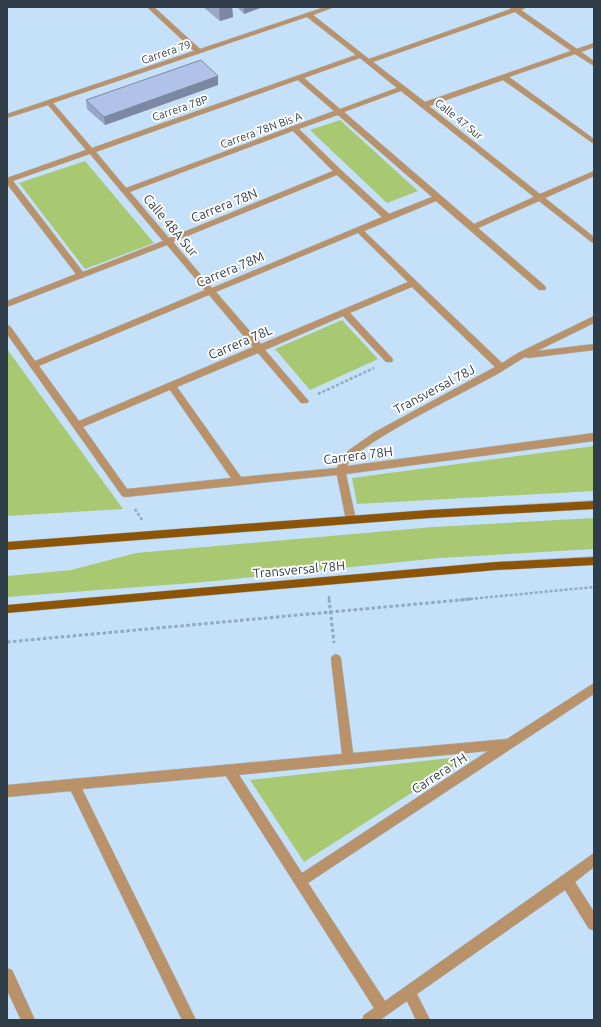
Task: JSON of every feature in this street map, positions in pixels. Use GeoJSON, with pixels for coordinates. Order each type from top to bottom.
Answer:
{"type":"FeatureCollection","features":[{"type":"Feature","properties":{"kind":"main road"},"geometry":{"type":"LineString","coordinates":[[7,546],[498,509],[594,505]]}},
{"type":"Feature","properties":{"kind":"main road","name":"Transversal 78H"},"geometry":{"type":"LineString","coordinates":[[7,609],[496,566],[594,561]]}},
{"type":"Feature","properties":{"kind":"street"},"geometry":{"type":"LineString","coordinates":[[150,7],[200,52]]}},
{"type":"Feature","properties":{"kind":"street","name":"Carrera 79"},"geometry":{"type":"LineString","coordinates":[[7,116],[332,7]]}},
{"type":"Feature","properties":{"kind":"street"},"geometry":{"type":"LineString","coordinates":[[368,62],[514,8],[524,7]]}},
{"type":"Feature","properties":{"kind":"street"},"geometry":{"type":"LineString","coordinates":[[514,8],[594,64]]}},
{"type":"Feature","properties":{"kind":"street","name":"Calle 47 Sur"},"geometry":{"type":"LineString","coordinates":[[308,15],[403,88],[594,241]]}},
{"type":"Feature","properties":{"kind":"street"},"geometry":{"type":"LineString","coordinates":[[424,105],[594,45]]}},
{"type":"Feature","properties":{"kind":"street","name":"Carrera 78P"},"geometry":{"type":"LineString","coordinates":[[8,181],[360,56]]}},
{"type":"Feature","properties":{"kind":"street"},"geometry":{"type":"LineString","coordinates":[[504,77],[594,142]]}},
{"type":"Feature","properties":{"kind":"street"},"geometry":{"type":"LineString","coordinates":[[299,78],[542,288]]}},
{"type":"Feature","properties":{"kind":"street","name":"Carrera 78N Bis A"},"geometry":{"type":"LineString","coordinates":[[125,191],[403,88]]}},
{"type":"Feature","properties":{"kind":"street","name":"Calle 48A Sur"},"geometry":{"type":"LineString","coordinates":[[49,102],[304,401]]}},
{"type":"Feature","properties":{"kind":"street"},"geometry":{"type":"LineString","coordinates":[[295,129],[338,172],[388,218]]}},
{"type":"Feature","properties":{"kind":"street","name":"Carrera 78N"},"geometry":{"type":"LineString","coordinates":[[7,304],[167,242],[338,172]]}},
{"type":"Feature","properties":{"kind":"street"},"geometry":{"type":"LineString","coordinates":[[472,228],[594,173]]}},
{"type":"Feature","properties":{"kind":"street"},"geometry":{"type":"LineString","coordinates":[[8,181],[81,275]]}},
{"type":"Feature","properties":{"kind":"street","name":"Carrera 78M"},"geometry":{"type":"LineString","coordinates":[[33,365],[438,197]]}},
{"type":"Feature","properties":{"kind":"street"},"geometry":{"type":"LineString","coordinates":[[359,230],[501,368]]}},
{"type":"Feature","properties":{"kind":"street","name":"Carrera 78L"},"geometry":{"type":"LineString","coordinates":[[76,426],[414,283]]}},
{"type":"Feature","properties":{"kind":"street"},"geometry":{"type":"LineString","coordinates":[[344,312],[389,360]]}},
{"type":"Feature","properties":{"kind":"street","name":"Transversal 78J"},"geometry":{"type":"LineString","coordinates":[[341,471],[344,462],[352,453],[366,442],[522,355],[594,319]]}},
{"type":"Feature","properties":{"kind":"street"},"geometry":{"type":"LineString","coordinates":[[7,328],[76,426]]}},
{"type":"Feature","properties":{"kind":"street"},"geometry":{"type":"LineString","coordinates":[[522,355],[594,347]]}},
{"type":"Feature","properties":{"kind":"street"},"geometry":{"type":"LineString","coordinates":[[171,385],[238,481]]}},
{"type":"Feature","properties":{"kind":"street","name":"Carrera 78H"},"geometry":{"type":"LineString","coordinates":[[76,426],[125,493],[341,471],[594,437]]}},
{"type":"Feature","properties":{"kind":"street"},"geometry":{"type":"LineString","coordinates":[[341,471],[351,520]]}},
{"type":"Feature","properties":{"kind":"street"},"geometry":{"type":"LineString","coordinates":[[336,659],[348,759]]}},
{"type":"Feature","properties":{"kind":"street","name":"Carrera 7H"},"geometry":{"type":"LineString","coordinates":[[300,881],[594,688]]}},
{"type":"Feature","properties":{"kind":"street"},"geometry":{"type":"LineString","coordinates":[[7,791],[509,744]]}},
{"type":"Feature","properties":{"kind":"street"},"geometry":{"type":"LineString","coordinates":[[229,770],[383,1010]]}},
{"type":"Feature","properties":{"kind":"street"},"geometry":{"type":"LineString","coordinates":[[74,785],[189,1020]]}},
{"type":"Feature","properties":{"kind":"street"},"geometry":{"type":"LineString","coordinates":[[369,1020],[567,881],[594,859]]}},
{"type":"Feature","properties":{"kind":"street"},"geometry":{"type":"LineString","coordinates":[[567,881],[594,924]]}},
{"type":"Feature","properties":{"kind":"street"},"geometry":{"type":"LineString","coordinates":[[7,975],[28,1020]]}},
{"type":"Feature","properties":{"kind":"street"},"geometry":{"type":"LineString","coordinates":[[409,991],[423,1020]]}},
{"type":"Feature","properties":{"kind":"path"},"geometry":{"type":"LineString","coordinates":[[304,401],[389,360]]}},
{"type":"Feature","properties":{"kind":"path"},"geometry":{"type":"LineString","coordinates":[[7,642],[594,587]]}},
{"type":"Feature","properties":{"kind":"path"},"geometry":{"type":"LineString","coordinates":[[329,590],[336,659]]}},
{"type":"Feature","properties":{"kind":"green space"},"geometry":{"type":"Polygon","coordinates":[[[340,120],[418,191],[387,203],[310,130],[340,120]]]}},
{"type":"Feature","properties":{"kind":"green space"},"geometry":{"type":"Polygon","coordinates":[[[85,161],[154,243],[85,269],[19,183],[85,161]]]}},
{"type":"Feature","properties":{"kind":"green space"},"geometry":{"type":"Polygon","coordinates":[[[342,320],[378,359],[310,390],[275,349],[342,320]]]}},
{"type":"Feature","properties":{"kind":"green space"},"geometry":{"type":"Polygon","coordinates":[[[7,349],[123,509],[7,516],[7,349]]]}},
{"type":"Feature","properties":{"kind":"green space"},"geometry":{"type":"Polygon","coordinates":[[[594,446],[594,491],[357,504],[352,478],[594,446]]]}},
{"type":"Feature","properties":{"kind":"green space"},"geometry":{"type":"Polygon","coordinates":[[[594,518],[594,549],[440,558],[205,582],[7,597],[7,576],[71,570],[136,553],[433,527],[594,518]]]}},
{"type":"Feature","properties":{"kind":"green space"},"geometry":{"type":"Polygon","coordinates":[[[469,756],[304,862],[250,780],[469,756]]]}},
{"type":"Feature","properties":{"kind":"building"},"geometry":{"type":"Polygon","coordinates":[[[201,60],[218,76],[104,117],[86,100],[201,60]]]}}]}
